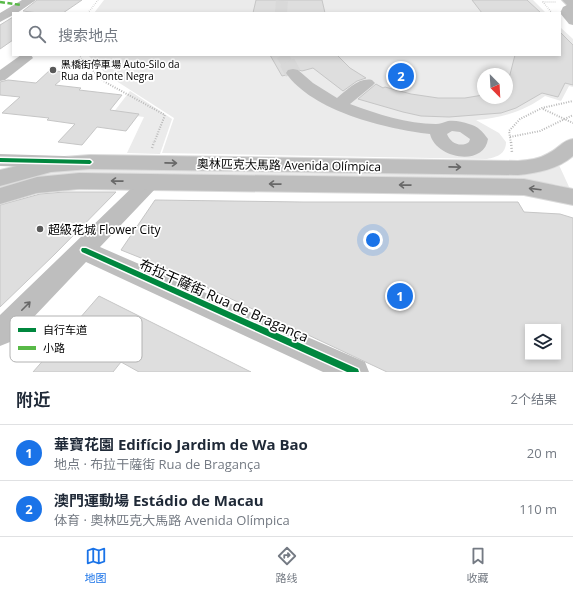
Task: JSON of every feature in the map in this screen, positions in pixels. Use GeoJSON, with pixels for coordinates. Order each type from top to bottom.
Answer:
{"type":"FeatureCollection","features":[{"type":"Feature","properties":{"kind":"main road"},"geometry":{"type":"LineString","coordinates":[[563,1],[573,5]]}},
{"type":"Feature","properties":{"kind":"main road","name":"奧林匹克大馬路 Avenida Olímpica"},"geometry":{"type":"LineString","coordinates":[[0,196],[37,185],[148,172],[518,168],[547,163],[573,150]]}},
{"type":"Feature","properties":{"kind":"main road","name":"奧林匹克大馬路 Avenida Olímpica"},"geometry":{"type":"LineString","coordinates":[[0,178],[51,165],[90,162],[148,172],[524,187],[543,190],[573,198]]}},
{"type":"Feature","properties":{"kind":"street"},"geometry":{"type":"LineString","coordinates":[[0,2],[26,2]]}},
{"type":"Feature","properties":{"kind":"street"},"geometry":{"type":"LineString","coordinates":[[0,18],[26,2]]}},
{"type":"Feature","properties":{"kind":"street"},"geometry":{"type":"LineString","coordinates":[[573,5],[568,8],[566,13],[573,21]]}},
{"type":"Feature","properties":{"kind":"street"},"geometry":{"type":"LineString","coordinates":[[0,77],[26,58]]}},
{"type":"Feature","properties":{"kind":"street"},"geometry":{"type":"LineString","coordinates":[[293,73],[312,90],[338,104],[386,121],[440,130]]}},
{"type":"Feature","properties":{"kind":"street"},"geometry":{"type":"LineString","coordinates":[[338,104],[367,83]]}},
{"type":"Feature","properties":{"kind":"street"},"geometry":{"type":"LineString","coordinates":[[0,160],[90,162]]}},
{"type":"Feature","properties":{"kind":"street"},"geometry":{"type":"LineString","coordinates":[[17,316],[77,254],[84,250],[148,172]]}},
{"type":"Feature","properties":{"kind":"street","name":"布拉干薩街 Rua de Bragança"},"geometry":{"type":"LineString","coordinates":[[84,250],[348,370]]}},
{"type":"Feature","properties":{"kind":"street"},"geometry":{"type":"LineString","coordinates":[[0,333],[10,323]]}},
{"type":"Feature","properties":{"kind":"path"},"geometry":{"type":"LineString","coordinates":[[89,12],[98,0]]}},
{"type":"Feature","properties":{"kind":"path"},"geometry":{"type":"LineString","coordinates":[[542,1],[563,1]]}},
{"type":"Feature","properties":{"kind":"path"},"geometry":{"type":"LineString","coordinates":[[542,1],[551,12]]}},
{"type":"Feature","properties":{"kind":"path"},"geometry":{"type":"LineString","coordinates":[[81,56],[87,67],[102,79],[165,115],[148,172]]}},
{"type":"Feature","properties":{"kind":"path"},"geometry":{"type":"LineString","coordinates":[[486,168],[484,164],[502,159],[513,152],[509,131],[520,119],[542,108],[573,101]]}},
{"type":"Feature","properties":{"kind":"path"},"geometry":{"type":"LineString","coordinates":[[542,108],[573,123]]}},
{"type":"Feature","properties":{"kind":"path"},"geometry":{"type":"LineString","coordinates":[[510,137],[540,131],[573,115]]}},
{"type":"Feature","properties":{"kind":"shaded area"},"geometry":{"type":"Polygon","coordinates":[[[104,0],[533,0],[545,12],[95,12],[104,0]]]}},
{"type":"Feature","properties":{"kind":"shaded area"},"geometry":{"type":"Polygon","coordinates":[[[561,28],[573,39],[573,87],[569,86],[561,101],[545,96],[521,110],[495,118],[476,120],[499,133],[506,142],[503,152],[487,159],[162,153],[174,118],[107,75],[89,56],[561,56],[561,28]]]}},
{"type":"Feature","properties":{"kind":"shaded area"},"geometry":{"type":"Polygon","coordinates":[[[130,91],[172,119],[160,154],[127,153],[144,117],[113,113],[130,91]]]}},
{"type":"Feature","properties":{"kind":"shaded area"},"geometry":{"type":"Polygon","coordinates":[[[559,165],[570,189],[559,185],[530,181],[0,190],[0,185],[42,173],[86,168],[526,174],[559,165]]]}},
{"type":"Feature","properties":{"kind":"building"},"geometry":{"type":"Polygon","coordinates":[[[37,0],[82,0],[64,12],[23,11],[37,0]]]}},
{"type":"Feature","properties":{"kind":"building"},"geometry":{"type":"Polygon","coordinates":[[[256,0],[322,0],[325,12],[253,12],[256,0]]]}},
{"type":"Feature","properties":{"kind":"building"},"geometry":{"type":"Polygon","coordinates":[[[472,0],[527,0],[540,12],[481,12],[472,0]]]}},
{"type":"Feature","properties":{"kind":"building"},"geometry":{"type":"Polygon","coordinates":[[[12,18],[12,41],[0,49],[0,25],[12,18]]]}},
{"type":"Feature","properties":{"kind":"building"},"geometry":{"type":"Polygon","coordinates":[[[561,33],[573,45],[573,85],[565,83],[558,97],[542,93],[516,108],[501,113],[449,117],[421,116],[358,99],[376,84],[383,88],[385,87],[411,94],[438,98],[465,98],[477,96],[477,104],[513,104],[513,68],[512,68],[515,56],[561,56],[561,33]]]}},
{"type":"Feature","properties":{"kind":"building"},"geometry":{"type":"Polygon","coordinates":[[[271,56],[338,56],[350,68],[366,78],[357,81],[343,91],[313,68],[302,71],[293,68],[288,69],[285,72],[286,75],[282,76],[271,56]]]}},
{"type":"Feature","properties":{"kind":"building"},"geometry":{"type":"Polygon","coordinates":[[[50,70],[69,73],[55,85],[81,88],[79,90],[122,95],[110,110],[139,114],[126,131],[97,127],[82,145],[58,142],[75,124],[47,120],[49,118],[2,113],[20,97],[0,95],[0,82],[8,80],[36,83],[50,70]]]}},
{"type":"Feature","properties":{"kind":"building","name":"超級花城 Flower City"},"geometry":{"type":"Polygon","coordinates":[[[64,192],[116,192],[0,307],[0,205],[40,194],[64,192]]]}},
{"type":"Feature","properties":{"kind":"building"},"geometry":{"type":"Polygon","coordinates":[[[155,200],[518,202],[524,212],[560,214],[573,218],[573,372],[387,372],[161,266],[121,250],[155,200]]]}},
{"type":"Feature","properties":{"kind":"building"},"geometry":{"type":"Polygon","coordinates":[[[99,296],[139,316],[82,316],[99,296]]]}},
{"type":"Feature","properties":{"kind":"building"},"geometry":{"type":"Polygon","coordinates":[[[142,318],[251,372],[139,372],[121,362],[142,362],[142,318]]]}},
{"type":"Feature","properties":{"kind":"building"},"geometry":{"type":"Polygon","coordinates":[[[42,362],[121,362],[113,372],[33,372],[42,362]]]}},
{"type":"Feature","properties":{"kind":"tunnel"},"geometry":{"type":"LineString","coordinates":[[281,12],[282,0]]}},
{"type":"Feature","properties":{"kind":"tunnel"},"geometry":{"type":"LineString","coordinates":[[283,56],[287,63]]}},
{"type":"Feature","properties":{"kind":"tunnel"},"geometry":{"type":"LineString","coordinates":[[287,62],[293,73]]}},
{"type":"Feature","properties":{"kind":"marked path"},"geometry":{"type":"LineString","coordinates":[[0,2],[21,5]]}},
{"type":"Feature","properties":{"kind":"cycle path"},"geometry":{"type":"LineString","coordinates":[[0,160],[90,162]]}},
{"type":"Feature","properties":{"kind":"cycle path"},"geometry":{"type":"LineString","coordinates":[[84,250],[355,372]]}},
{"type":"Feature","properties":{"kind":"place","name":"黑橋街停車場 Auto-Silo da Rua da Ponte Negra"},"geometry":{"type":"Point","coordinates":[53,70]}},
{"type":"Feature","properties":{"kind":"place","name":"澳門運動場 Estádio de Macau"},"geometry":{"type":"Point","coordinates":[401,76]}},
{"type":"Feature","properties":{"kind":"place","name":"超級花城 Flower City"},"geometry":{"type":"Point","coordinates":[40,229]}},
{"type":"Feature","properties":{"kind":"place","name":"華寶花園 Edifício Jardim de Wa Bao"},"geometry":{"type":"Point","coordinates":[400,296]}}]}
